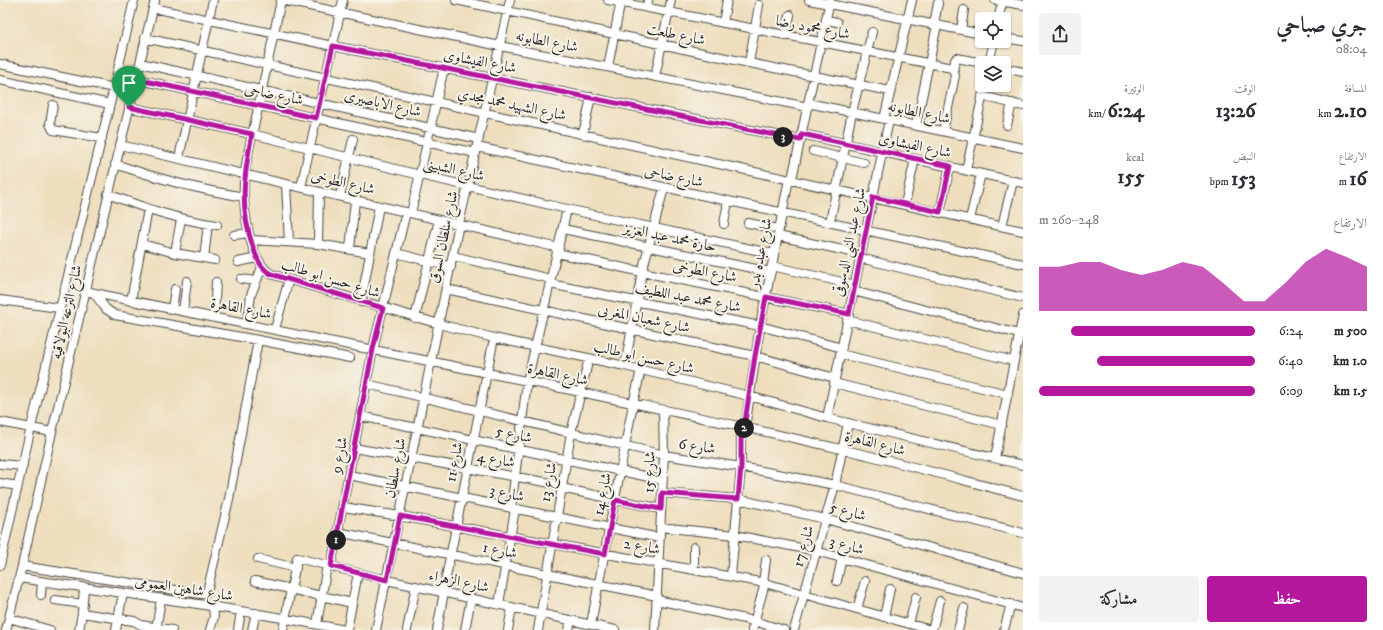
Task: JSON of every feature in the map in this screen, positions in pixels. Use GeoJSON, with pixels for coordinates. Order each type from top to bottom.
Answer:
{"type":"FeatureCollection","features":[{"type":"Feature","properties":{"kind":"street","name":"شارع الترعه البولاقيه"},"geometry":{"type":"LineString","coordinates":[[0,565],[31,427],[102,138],[134,0]]}},
{"type":"Feature","properties":{"kind":"street"},"geometry":{"type":"LineString","coordinates":[[179,158],[213,0]]}},
{"type":"Feature","properties":{"kind":"street"},"geometry":{"type":"LineString","coordinates":[[247,324],[248,309],[256,281],[262,268],[250,237],[245,212],[245,174],[258,105],[281,0]]}},
{"type":"Feature","properties":{"kind":"street","name":"شارع الطابونه"},"geometry":{"type":"LineString","coordinates":[[281,0],[655,77],[852,112],[1023,148]]}},
{"type":"Feature","properties":{"kind":"street"},"geometry":{"type":"LineString","coordinates":[[301,187],[343,0]]}},
{"type":"Feature","properties":{"kind":"street","name":"شارع طلعت"},"geometry":{"type":"LineString","coordinates":[[456,0],[614,35],[890,91]]}},
{"type":"Feature","properties":{"kind":"street","name":"شارع سلطان السوق"},"geometry":{"type":"LineString","coordinates":[[431,362],[468,186],[510,0]]}},
{"type":"Feature","properties":{"kind":"street","name":"شارع محمود رضا"},"geometry":{"type":"LineString","coordinates":[[608,0],[648,4],[668,12],[953,68]]}},
{"type":"Feature","properties":{"kind":"street"},"geometry":{"type":"LineString","coordinates":[[655,77],[671,0]]}},
{"type":"Feature","properties":{"kind":"street"},"geometry":{"type":"LineString","coordinates":[[723,23],[726,0]]}},
{"type":"Feature","properties":{"kind":"street"},"geometry":{"type":"LineString","coordinates":[[809,0],[830,2],[975,33]]}},
{"type":"Feature","properties":{"kind":"street","name":"شارع عبد النبى الدسوقى"},"geometry":{"type":"LineString","coordinates":[[827,418],[882,152],[890,91],[912,0]]}},
{"type":"Feature","properties":{"kind":"street"},"geometry":{"type":"LineString","coordinates":[[999,12],[1000,0],[1023,5]]}},
{"type":"Feature","properties":{"kind":"street"},"geometry":{"type":"LineString","coordinates":[[608,67],[621,1]]}},
{"type":"Feature","properties":{"kind":"street","name":"شارع عبده بدر"},"geometry":{"type":"LineString","coordinates":[[731,576],[743,428],[760,326],[783,212],[830,2]]}},
{"type":"Feature","properties":{"kind":"street"},"geometry":{"type":"LineString","coordinates":[[916,126],[929,64],[938,3]]}},
{"type":"Feature","properties":{"kind":"street","name":"شارع الترعه البولاقيه"},"geometry":{"type":"LineString","coordinates":[[6,630],[154,4]]}},
{"type":"Feature","properties":{"kind":"street","name":"شارع الفيشاوى"},"geometry":{"type":"LineString","coordinates":[[154,4],[209,19],[333,46],[801,137],[845,143],[1023,183]]}},
{"type":"Feature","properties":{"kind":"street"},"geometry":{"type":"LineString","coordinates":[[749,63],[759,5]]}},
{"type":"Feature","properties":{"kind":"street"},"geometry":{"type":"LineString","coordinates":[[961,30],[964,10]]}},
{"type":"Feature","properties":{"kind":"street"},"geometry":{"type":"LineString","coordinates":[[786,36],[790,15]]}},
{"type":"Feature","properties":{"kind":"street"},"geometry":{"type":"LineString","coordinates":[[826,20],[836,22]]}},
{"type":"Feature","properties":{"kind":"street"},"geometry":{"type":"LineString","coordinates":[[830,222],[858,84],[872,32]]}},
{"type":"Feature","properties":{"kind":"street","name":"شارع الشهيد محمد مجدي"},"geometry":{"type":"LineString","coordinates":[[145,38],[1023,231]]}},
{"type":"Feature","properties":{"kind":"street"},"geometry":{"type":"LineString","coordinates":[[1011,39],[1023,41]]}},
{"type":"Feature","properties":{"kind":"street"},"geometry":{"type":"LineString","coordinates":[[943,131],[955,76],[953,68],[955,60],[957,58],[975,62]]}},
{"type":"Feature","properties":{"kind":"street","name":"شارع الاباصيرى"},"geometry":{"type":"LineString","coordinates":[[140,63],[479,139]]}},
{"type":"Feature","properties":{"kind":"street"},"geometry":{"type":"LineString","coordinates":[[0,64],[114,88]]}},
{"type":"Feature","properties":{"kind":"street","name":"شارع 9"},"geometry":{"type":"LineString","coordinates":[[321,627],[322,596],[338,532],[373,349],[396,253],[420,175],[444,68]]}},
{"type":"Feature","properties":{"kind":"street"},"geometry":{"type":"LineString","coordinates":[[1011,69],[1023,72]]}},
{"type":"Feature","properties":{"kind":"street","name":"شارع ضاحى"},"geometry":{"type":"LineString","coordinates":[[136,79],[427,142],[476,150],[783,212],[1023,264]]}},
{"type":"Feature","properties":{"kind":"street"},"geometry":{"type":"LineString","coordinates":[[0,80],[110,104]]}},
{"type":"Feature","properties":{"kind":"street"},"geometry":{"type":"LineString","coordinates":[[966,170],[983,92]]}},
{"type":"Feature","properties":{"kind":"street"},"geometry":{"type":"LineString","coordinates":[[982,96],[1023,106]]}},
{"type":"Feature","properties":{"kind":"street"},"geometry":{"type":"LineString","coordinates":[[583,134],[591,97]]}},
{"type":"Feature","properties":{"kind":"street"},"geometry":{"type":"LineString","coordinates":[[1007,125],[1012,103]]}},
{"type":"Feature","properties":{"kind":"street"},"geometry":{"type":"LineString","coordinates":[[53,105],[50,124],[53,130],[102,138]]}},
{"type":"Feature","properties":{"kind":"street","name":"شارع الشبينى"},"geometry":{"type":"LineString","coordinates":[[129,107],[252,134],[568,209],[774,254]]}},
{"type":"Feature","properties":{"kind":"street"},"geometry":{"type":"LineString","coordinates":[[340,196],[353,138]]}},
{"type":"Feature","properties":{"kind":"street","name":"شارع الطوخى"},"geometry":{"type":"LineString","coordinates":[[120,144],[460,224],[642,272],[766,297],[1014,361]]}},
{"type":"Feature","properties":{"kind":"street"},"geometry":{"type":"LineString","coordinates":[[813,151],[864,163]]}},
{"type":"Feature","properties":{"kind":"street"},"geometry":{"type":"LineString","coordinates":[[905,204],[914,159]]}},
{"type":"Feature","properties":{"kind":"street"},"geometry":{"type":"LineString","coordinates":[[115,164],[177,184],[244,197]]}},
{"type":"Feature","properties":{"kind":"street"},"geometry":{"type":"LineString","coordinates":[[940,212],[950,166]]}},
{"type":"Feature","properties":{"kind":"street"},"geometry":{"type":"LineString","coordinates":[[970,219],[981,174]]}},
{"type":"Feature","properties":{"kind":"street"},"geometry":{"type":"LineString","coordinates":[[1002,226],[1013,180]]}},
{"type":"Feature","properties":{"kind":"street"},"geometry":{"type":"LineString","coordinates":[[286,184],[290,242]]}},
{"type":"Feature","properties":{"kind":"street"},"geometry":{"type":"LineString","coordinates":[[625,366],[642,272],[664,188]]}},
{"type":"Feature","properties":{"kind":"street"},"geometry":{"type":"LineString","coordinates":[[318,244],[320,192]]}},
{"type":"Feature","properties":{"kind":"street"},"geometry":{"type":"LineString","coordinates":[[108,194],[148,209],[181,219],[217,225]]}},
{"type":"Feature","properties":{"kind":"street"},"geometry":{"type":"LineString","coordinates":[[350,249],[355,200]]}},
{"type":"Feature","properties":{"kind":"street"},"geometry":{"type":"LineString","coordinates":[[724,224],[728,201]]}},
{"type":"Feature","properties":{"kind":"street"},"geometry":{"type":"LineString","coordinates":[[361,302],[379,206]]}},
{"type":"Feature","properties":{"kind":"street"},"geometry":{"type":"LineString","coordinates":[[131,301],[148,209]]}},
{"type":"Feature","properties":{"kind":"street"},"geometry":{"type":"LineString","coordinates":[[498,604],[510,536],[518,449],[527,382],[568,209]]}},
{"type":"Feature","properties":{"kind":"street"},"geometry":{"type":"LineString","coordinates":[[175,253],[181,219]]}},
{"type":"Feature","properties":{"kind":"street"},"geometry":{"type":"LineString","coordinates":[[414,318],[439,220]]}},
{"type":"Feature","properties":{"kind":"street"},"geometry":{"type":"LineString","coordinates":[[748,222],[779,233],[861,256],[1023,298]]}},
{"type":"Feature","properties":{"kind":"street"},"geometry":{"type":"LineString","coordinates":[[204,258],[208,224]]}},
{"type":"Feature","properties":{"kind":"street","name":"حارة محمد عبد العزيز"},"geometry":{"type":"LineString","coordinates":[[563,229],[648,247],[771,269],[854,288],[1019,334]]}},
{"type":"Feature","properties":{"kind":"street"},"geometry":{"type":"LineString","coordinates":[[234,235],[318,244],[370,253]]}},
{"type":"Feature","properties":{"kind":"street"},"geometry":{"type":"LineString","coordinates":[[142,244],[175,253],[215,260]]}},
{"type":"Feature","properties":{"kind":"street"},"geometry":{"type":"LineString","coordinates":[[396,253],[451,267]]}},
{"type":"Feature","properties":{"kind":"street","name":"شارع محمد عبد اللطيف"},"geometry":{"type":"LineString","coordinates":[[453,256],[551,282],[760,326],[841,351],[1008,394]]}},
{"type":"Feature","properties":{"kind":"street"},"geometry":{"type":"LineString","coordinates":[[238,262],[257,258]]}},
{"type":"Feature","properties":{"kind":"street","name":"شارع حسن ابو طالب"},"geometry":{"type":"LineString","coordinates":[[262,268],[271,274],[414,318],[494,338],[625,366],[749,396],[827,418],[1023,465]]}},
{"type":"Feature","properties":{"kind":"street"},"geometry":{"type":"LineString","coordinates":[[241,279],[256,281]]}},
{"type":"Feature","properties":{"kind":"street"},"geometry":{"type":"LineString","coordinates":[[275,329],[289,279]]}},
{"type":"Feature","properties":{"kind":"street"},"geometry":{"type":"LineString","coordinates":[[183,311],[187,281]]}},
{"type":"Feature","properties":{"kind":"street"},"geometry":{"type":"LineString","coordinates":[[214,317],[216,282]]}},
{"type":"Feature","properties":{"kind":"street"},"geometry":{"type":"LineString","coordinates":[[172,309],[175,289]]}},
{"type":"Feature","properties":{"kind":"street","name":"شارع شعبان المغربى"},"geometry":{"type":"LineString","coordinates":[[446,289],[755,356],[835,381],[1002,425]]}},
{"type":"Feature","properties":{"kind":"street","name":"شارع القاهرة"},"geometry":{"type":"LineString","coordinates":[[85,291],[373,349],[843,449],[1023,496]]}},
{"type":"Feature","properties":{"kind":"street"},"geometry":{"type":"LineString","coordinates":[[94,293],[108,312],[115,315],[350,358]]}},
{"type":"Feature","properties":{"kind":"street"},"geometry":{"type":"LineString","coordinates":[[0,300],[60,308]]}},
{"type":"Feature","properties":{"kind":"street"},"geometry":{"type":"LineString","coordinates":[[995,458],[1023,315]]}},
{"type":"Feature","properties":{"kind":"street","name":"شارع 11"},"geometry":{"type":"LineString","coordinates":[[437,630],[450,554],[494,338]]}},
{"type":"Feature","properties":{"kind":"street"},"geometry":{"type":"LineString","coordinates":[[22,566],[201,594],[207,592],[229,499],[258,340]]}},
{"type":"Feature","properties":{"kind":"street","name":"شارع 13"},"geometry":{"type":"LineString","coordinates":[[538,630],[571,433],[590,358]]}},
{"type":"Feature","properties":{"kind":"street","name":"شارع سلطان"},"geometry":{"type":"LineString","coordinates":[[376,630],[431,362]]}},
{"type":"Feature","properties":{"kind":"street","name":"شارع 14"},"geometry":{"type":"LineString","coordinates":[[585,626],[599,584],[633,404],[641,370]]}},
{"type":"Feature","properties":{"kind":"street","name":"شارع 6"},"geometry":{"type":"LineString","coordinates":[[367,384],[664,455],[741,467],[835,485],[1023,532]]}},
{"type":"Feature","properties":{"kind":"street","name":"شارع 15"},"geometry":{"type":"LineString","coordinates":[[655,630],[664,455],[664,410]]}},
{"type":"Feature","properties":{"kind":"street","name":"شارع 5"},"geometry":{"type":"LineString","coordinates":[[360,416],[662,480]]}},
{"type":"Feature","properties":{"kind":"street"},"geometry":{"type":"LineString","coordinates":[[0,422],[52,432]]}},
{"type":"Feature","properties":{"kind":"street","name":"شارع 17"},"geometry":{"type":"LineString","coordinates":[[794,630],[835,485],[848,423]]}},
{"type":"Feature","properties":{"kind":"street","name":"شارع 4"},"geometry":{"type":"LineString","coordinates":[[354,448],[515,477],[661,509]]}},
{"type":"Feature","properties":{"kind":"street"},"geometry":{"type":"LineString","coordinates":[[0,464],[23,466]]}},
{"type":"Feature","properties":{"kind":"street","name":"شارع 3"},"geometry":{"type":"LineString","coordinates":[[349,475],[660,538]]}},
{"type":"Feature","properties":{"kind":"street"},"geometry":{"type":"LineString","coordinates":[[0,483],[18,486]]}},
{"type":"Feature","properties":{"kind":"street","name":"شارع 5"},"geometry":{"type":"LineString","coordinates":[[662,493],[738,499],[825,519],[1023,573]]}},
{"type":"Feature","properties":{"kind":"street","name":"شارع 2"},"geometry":{"type":"LineString","coordinates":[[343,507],[731,576],[764,583],[932,630]]}},
{"type":"Feature","properties":{"kind":"street","name":"شارع 3"},"geometry":{"type":"LineString","coordinates":[[660,528],[735,535],[816,551],[1023,608]]}},
{"type":"Feature","properties":{"kind":"street","name":"شارع 1"},"geometry":{"type":"LineString","coordinates":[[338,532],[599,584],[754,621],[784,630]]}},
{"type":"Feature","properties":{"kind":"street"},"geometry":{"type":"LineString","coordinates":[[694,547],[694,569]]}},
{"type":"Feature","properties":{"kind":"street","name":"شارع الزهراء"},"geometry":{"type":"LineString","coordinates":[[296,568],[297,558],[387,580],[572,620],[585,626],[615,630]]}},
{"type":"Feature","properties":{"kind":"street"},"geometry":{"type":"LineString","coordinates":[[837,581],[842,558]]}},
{"type":"Feature","properties":{"kind":"street"},"geometry":{"type":"LineString","coordinates":[[258,559],[296,568],[283,630]]}},
{"type":"Feature","properties":{"kind":"street"},"geometry":{"type":"LineString","coordinates":[[752,630],[764,583],[766,560]]}},
{"type":"Feature","properties":{"kind":"street"},"geometry":{"type":"LineString","coordinates":[[346,630],[358,573]]}},
{"type":"Feature","properties":{"kind":"street","name":"شارع شاهين العمومى"},"geometry":{"type":"LineString","coordinates":[[19,578],[256,613],[286,618],[321,627],[346,630]]}},
{"type":"Feature","properties":{"kind":"street"},"geometry":{"type":"LineString","coordinates":[[256,581],[352,603]]}},
{"type":"Feature","properties":{"kind":"street"},"geometry":{"type":"LineString","coordinates":[[41,595],[42,582]]}},
{"type":"Feature","properties":{"kind":"street"},"geometry":{"type":"LineString","coordinates":[[858,609],[865,582]]}},
{"type":"Feature","properties":{"kind":"street"},"geometry":{"type":"LineString","coordinates":[[407,630],[416,586]]}},
{"type":"Feature","properties":{"kind":"street"},"geometry":{"type":"LineString","coordinates":[[79,630],[84,588]]}},
{"type":"Feature","properties":{"kind":"street"},"geometry":{"type":"LineString","coordinates":[[884,617],[890,589]]}},
{"type":"Feature","properties":{"kind":"street"},"geometry":{"type":"LineString","coordinates":[[116,630],[123,593]]}},
{"type":"Feature","properties":{"kind":"street"},"geometry":{"type":"LineString","coordinates":[[909,624],[916,597]]}},
{"type":"Feature","properties":{"kind":"street"},"geometry":{"type":"LineString","coordinates":[[465,630],[471,598]]}},
{"type":"Feature","properties":{"kind":"street"},"geometry":{"type":"LineString","coordinates":[[156,629],[161,599]]}},
{"type":"Feature","properties":{"kind":"street"},"geometry":{"type":"LineString","coordinates":[[56,600],[83,604]]}},
{"type":"Feature","properties":{"kind":"street"},"geometry":{"type":"LineString","coordinates":[[932,630],[940,601]]}},
{"type":"Feature","properties":{"kind":"street"},"geometry":{"type":"LineString","coordinates":[[1004,630],[1011,604]]}},
{"type":"Feature","properties":{"kind":"street"},"geometry":{"type":"LineString","coordinates":[[210,630],[214,617],[213,607]]}},
{"type":"Feature","properties":{"kind":"street"},"geometry":{"type":"LineString","coordinates":[[508,630],[512,607]]}},
{"type":"Feature","properties":{"kind":"street"},"geometry":{"type":"LineString","coordinates":[[958,630],[964,608]]}},
{"type":"Feature","properties":{"kind":"street"},"geometry":{"type":"LineString","coordinates":[[238,630],[241,611]]}},
{"type":"Feature","properties":{"kind":"street"},"geometry":{"type":"LineString","coordinates":[[82,613],[134,621],[141,625],[156,629],[172,630]]}},
{"type":"Feature","properties":{"kind":"street"},"geometry":{"type":"LineString","coordinates":[[252,630],[256,613]]}},
{"type":"Feature","properties":{"kind":"street"},"geometry":{"type":"LineString","coordinates":[[9,618],[50,630]]}},
{"type":"Feature","properties":{"kind":"street"},"geometry":{"type":"LineString","coordinates":[[569,630],[572,620]]}},
{"type":"Feature","properties":{"kind":"route"},"geometry":{"type":"LineString","coordinates":[[333,46],[800,140],[802,134],[950,166],[940,212],[873,197],[849,314],[766,297],[744,428],[741,427],[741,467],[738,499],[662,493],[661,509],[615,500],[605,554],[400,516],[387,580],[331,566],[373,349],[383,308],[271,274],[262,268],[251,240],[245,212],[244,185],[252,134],[129,107],[136,79],[316,118],[333,46]]}}]}
